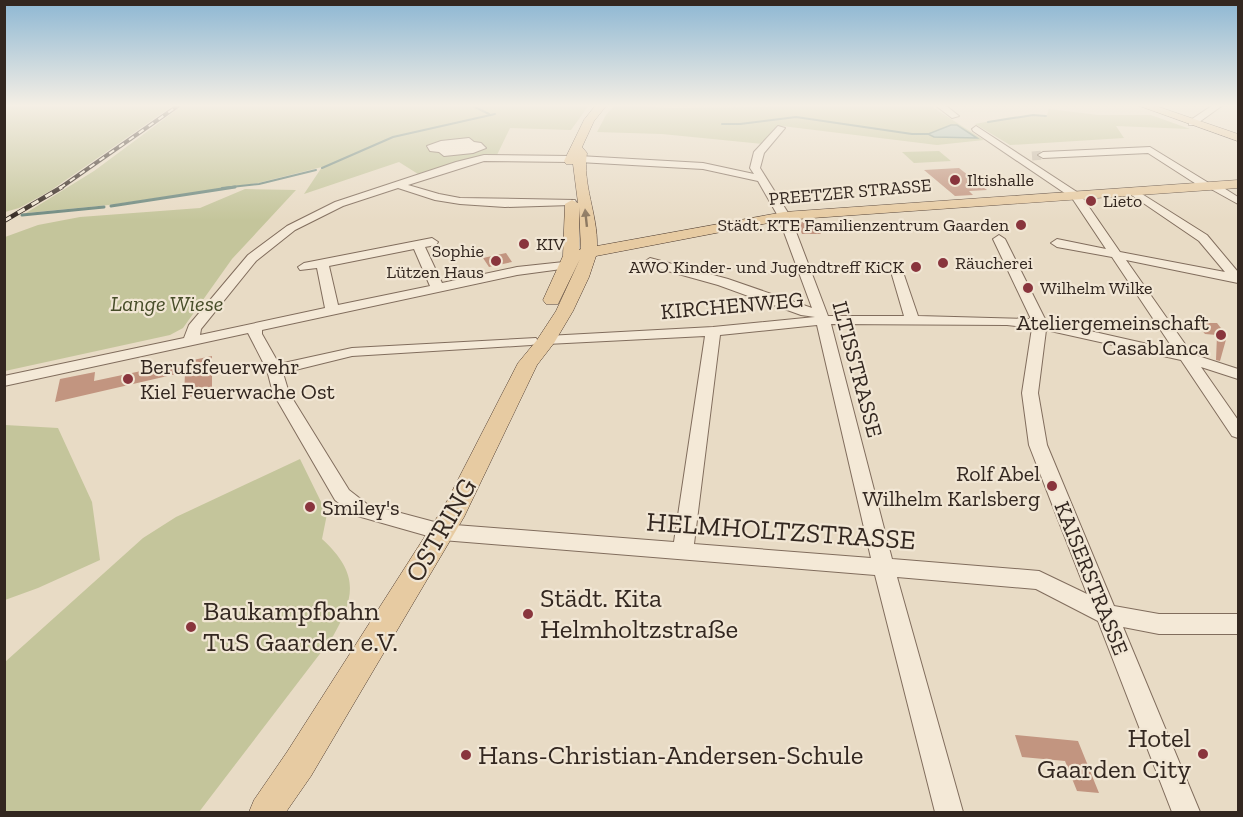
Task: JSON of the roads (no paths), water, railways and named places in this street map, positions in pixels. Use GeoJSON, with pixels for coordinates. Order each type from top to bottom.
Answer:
{"type":"FeatureCollection","features":[{"type":"Feature","properties":{"kind":"main road","name":"OSTRING"},"geometry":{"type":"LineString","coordinates":[[579,258],[572,202],[576,155],[580,143]]}},
{"type":"Feature","properties":{"kind":"main road","name":"OSTRING"},"geometry":{"type":"LineString","coordinates":[[266,813],[299,764],[442,532],[579,258],[576,155]]}},
{"type":"Feature","properties":{"kind":"main road","name":"PREETZER STRASSE"},"geometry":{"type":"LineString","coordinates":[[579,258],[636,250],[647,243],[716,227],[784,216],[1239,184]]}},
{"type":"Feature","properties":{"kind":"street","name":"ILTISSTRASSE"},"geometry":{"type":"LineString","coordinates":[[767,143],[759,152],[755,168],[784,216],[822,316],[884,566],[949,813]]}},
{"type":"Feature","properties":{"kind":"street"},"geometry":{"type":"LineString","coordinates":[[998,143],[1076,196],[1239,432]]}},
{"type":"Feature","properties":{"kind":"street"},"geometry":{"type":"LineString","coordinates":[[442,146],[469,147]]}},
{"type":"Feature","properties":{"kind":"street"},"geometry":{"type":"LineString","coordinates":[[1019,156],[1149,150],[1239,201]]}},
{"type":"Feature","properties":{"kind":"street"},"geometry":{"type":"LineString","coordinates":[[191,341],[194,328],[236,275],[291,228],[339,204],[459,164],[484,158],[576,155],[703,166],[761,178]]}},
{"type":"Feature","properties":{"kind":"street"},"geometry":{"type":"LineString","coordinates":[[398,184],[426,196],[456,201],[572,202]]}},
{"type":"Feature","properties":{"kind":"street"},"geometry":{"type":"LineString","coordinates":[[1134,192],[1203,238],[1238,278]]}},
{"type":"Feature","properties":{"kind":"street"},"geometry":{"type":"LineString","coordinates":[[999,239],[1040,324]]}},
{"type":"Feature","properties":{"kind":"street"},"geometry":{"type":"LineString","coordinates":[[304,267],[432,242]]}},
{"type":"Feature","properties":{"kind":"street"},"geometry":{"type":"LineString","coordinates":[[1057,243],[1238,278]]}},
{"type":"Feature","properties":{"kind":"street"},"geometry":{"type":"LineString","coordinates":[[418,245],[438,288]]}},
{"type":"Feature","properties":{"kind":"street","name":"PREETZER STRASSE"},"geometry":{"type":"LineString","coordinates":[[4,381],[579,258]]}},
{"type":"Feature","properties":{"kind":"street"},"geometry":{"type":"LineString","coordinates":[[650,262],[723,282],[822,316]]}},
{"type":"Feature","properties":{"kind":"street"},"geometry":{"type":"LineString","coordinates":[[322,264],[332,311]]}},
{"type":"Feature","properties":{"kind":"street"},"geometry":{"type":"LineString","coordinates":[[898,275],[912,320]]}},
{"type":"Feature","properties":{"kind":"street","name":"KIRCHENWEG"},"geometry":{"type":"LineString","coordinates":[[275,370],[340,354],[535,348],[713,331],[822,316],[1040,324],[1186,357],[1239,374]]}},
{"type":"Feature","properties":{"kind":"street","name":"KAISERSTRASSE"},"geometry":{"type":"LineString","coordinates":[[1040,324],[1030,393],[1038,445],[1186,813]]}},
{"type":"Feature","properties":{"kind":"street","name":"HELMHOLTZSTRASSE"},"geometry":{"type":"LineString","coordinates":[[255,328],[255,334],[275,370],[281,393],[342,495],[361,510],[442,532],[1039,580],[1108,615],[1159,624],[1239,624]]}},
{"type":"Feature","properties":{"kind":"street"},"geometry":{"type":"LineString","coordinates":[[683,551],[713,331]]}},
{"type":"Feature","properties":{"kind":"waterway"},"geometry":{"type":"LineString","coordinates":[[322,168],[379,143]]}},
{"type":"Feature","properties":{"kind":"waterway"},"geometry":{"type":"LineString","coordinates":[[222,188],[259,184],[316,170]]}},
{"type":"Feature","properties":{"kind":"waterway"},"geometry":{"type":"LineString","coordinates":[[111,206],[235,187]]}},
{"type":"Feature","properties":{"kind":"waterway"},"geometry":{"type":"LineString","coordinates":[[22,215],[104,207]]}},
{"type":"Feature","properties":{"kind":"tunnel"},"geometry":{"type":"LineString","coordinates":[[1032,156],[1043,155]]}},
{"type":"Feature","properties":{"kind":"railway"},"geometry":{"type":"LineString","coordinates":[[60,188],[124,143]]}},
{"type":"Feature","properties":{"kind":"railway"},"geometry":{"type":"LineString","coordinates":[[4,221],[62,187]]}},
{"type":"Feature","properties":{"kind":"place","name":"Iltishalle"},"geometry":{"type":"Point","coordinates":[955,180]}},
{"type":"Feature","properties":{"kind":"place","name":"Lieto"},"geometry":{"type":"Point","coordinates":[1091,201]}},
{"type":"Feature","properties":{"kind":"place","name":"Städt. KTE Familienzentrum Gaarden"},"geometry":{"type":"Point","coordinates":[1021,225]}},
{"type":"Feature","properties":{"kind":"place","name":"KIV"},"geometry":{"type":"Point","coordinates":[524,244]}},
{"type":"Feature","properties":{"kind":"place","name":"Sophie Lützen Haus"},"geometry":{"type":"Point","coordinates":[496,261]}},
{"type":"Feature","properties":{"kind":"place","name":"Räucherei"},"geometry":{"type":"Point","coordinates":[943,263]}},
{"type":"Feature","properties":{"kind":"place","name":"AWO Kinder- und Jugendtreff KiCK"},"geometry":{"type":"Point","coordinates":[916,267]}},
{"type":"Feature","properties":{"kind":"place","name":"Wilhelm Wilke"},"geometry":{"type":"Point","coordinates":[1028,288]}},
{"type":"Feature","properties":{"kind":"place","name":"Ateliergemeinschaft Casablanca"},"geometry":{"type":"Point","coordinates":[1221,335]}},
{"type":"Feature","properties":{"kind":"place","name":"Berufsfeuerwehr Kiel Feuerwache Ost"},"geometry":{"type":"Point","coordinates":[128,379]}},
{"type":"Feature","properties":{"kind":"place","name":"Rolf Abel Wilhelm Karlsberg"},"geometry":{"type":"Point","coordinates":[1052,486]}},
{"type":"Feature","properties":{"kind":"place","name":"Smiley's"},"geometry":{"type":"Point","coordinates":[310,507]}},
{"type":"Feature","properties":{"kind":"place","name":"Städt. Kita Helmholtzstraße"},"geometry":{"type":"Point","coordinates":[528,614]}},
{"type":"Feature","properties":{"kind":"place","name":"Baukampfbahn TuS Gaarden e.V."},"geometry":{"type":"Point","coordinates":[191,627]}},
{"type":"Feature","properties":{"kind":"place","name":"Hotel Gaarden City"},"geometry":{"type":"Point","coordinates":[1203,754]}},
{"type":"Feature","properties":{"kind":"place","name":"Hans-Christian-Andersen-Schule"},"geometry":{"type":"Point","coordinates":[466,755]}},
{"type":"Feature","properties":{"kind":"park label","name":"Lange Wiese"},"geometry":{"type":"Point","coordinates":[167,303]}}]}
